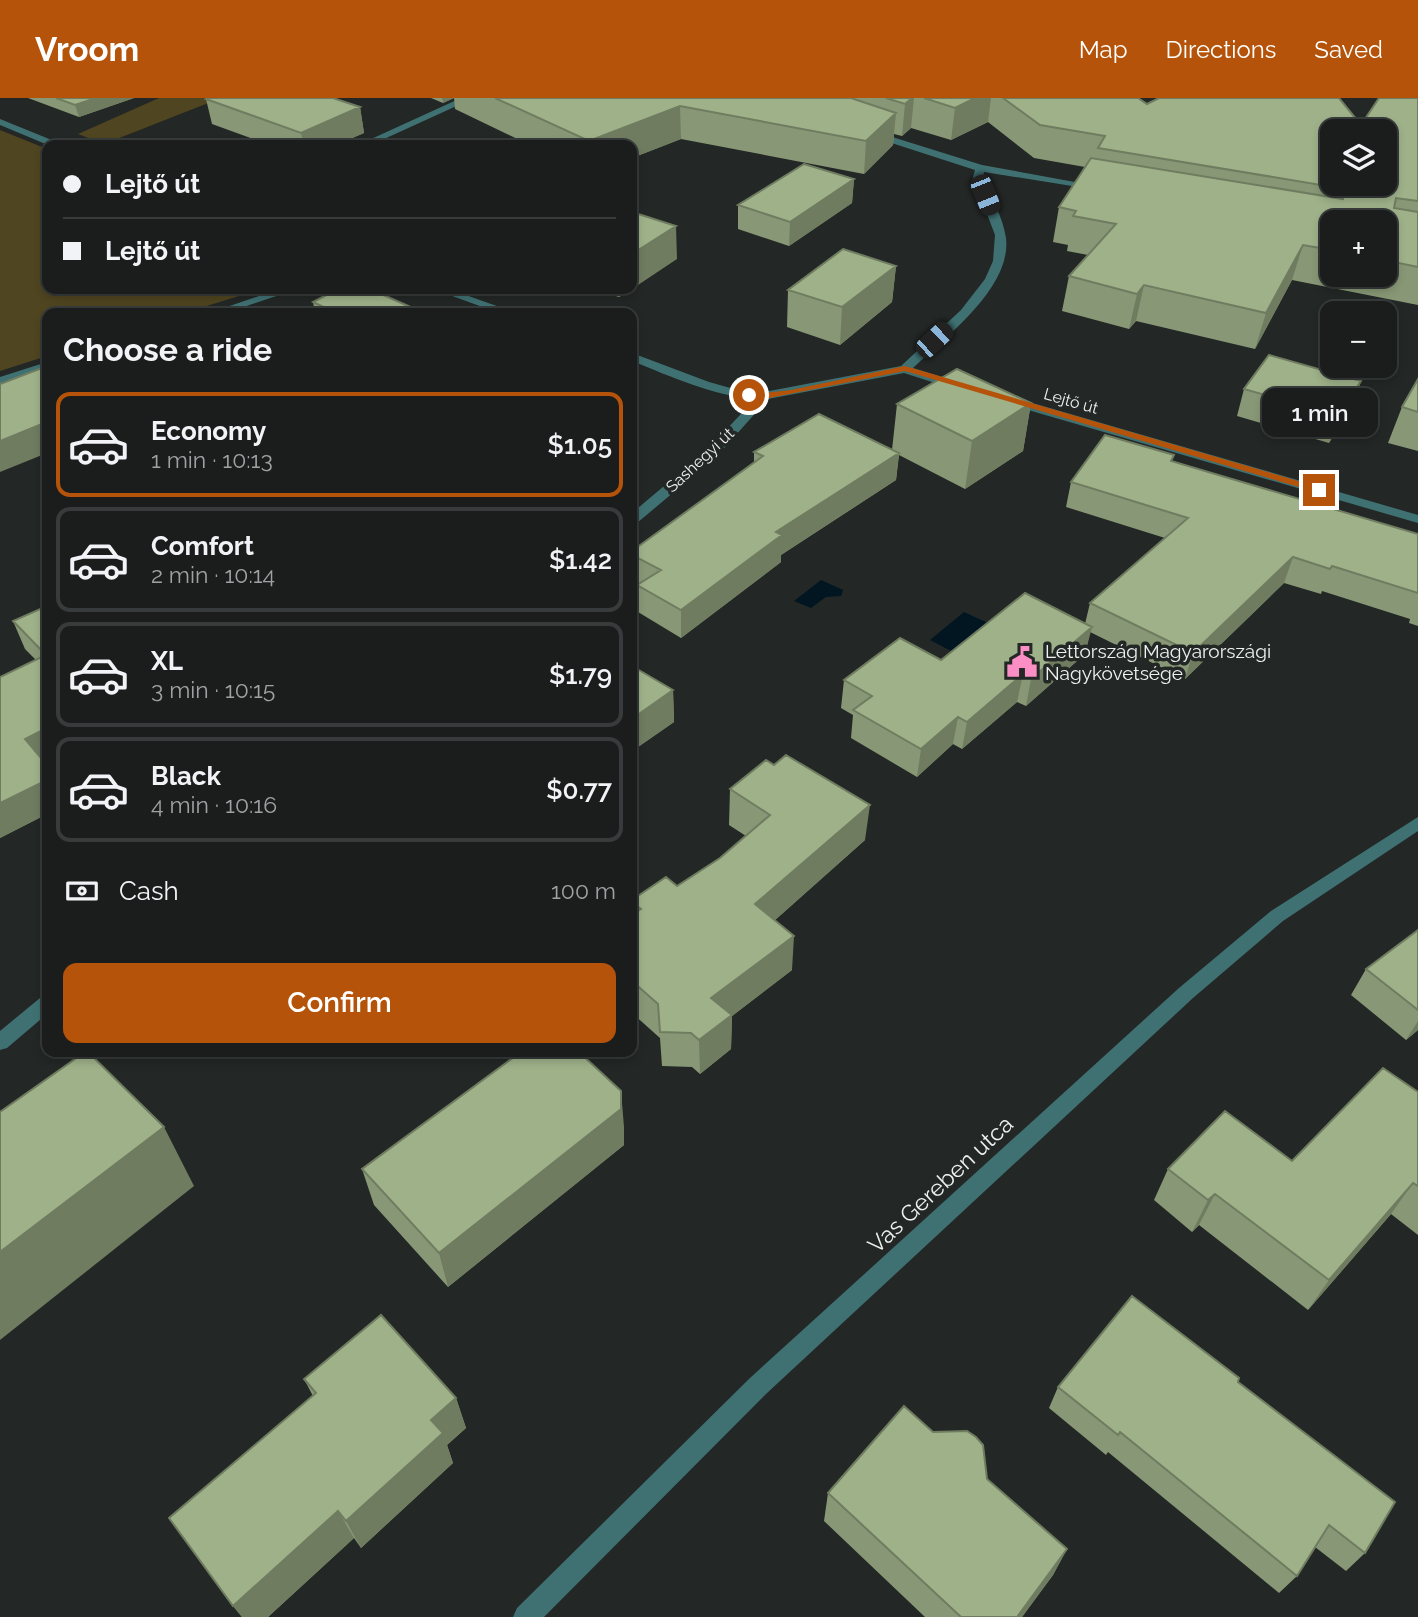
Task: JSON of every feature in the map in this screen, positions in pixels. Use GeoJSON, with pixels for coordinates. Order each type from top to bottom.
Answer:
{"type":"FeatureCollection","features":[{"type":"Feature","properties":{"kind":"street"},"geometry":{"type":"LineString","coordinates":[[374,140],[469,98]]}},
{"type":"Feature","properties":{"kind":"street"},"geometry":{"type":"LineString","coordinates":[[0,122],[44,140]]}},
{"type":"Feature","properties":{"kind":"street"},"geometry":{"type":"LineString","coordinates":[[867,132],[980,168],[1115,190]]}},
{"type":"Feature","properties":{"kind":"street"},"geometry":{"type":"LineString","coordinates":[[905,369],[988,285],[999,260],[1001,242],[978,177],[980,168]]}},
{"type":"Feature","properties":{"kind":"street"},"geometry":{"type":"LineString","coordinates":[[231,308],[275,294]]}},
{"type":"Feature","properties":{"kind":"street"},"geometry":{"type":"LineString","coordinates":[[454,294],[495,308]]}},
{"type":"Feature","properties":{"kind":"street","name":"Lejtő út"},"geometry":{"type":"LineString","coordinates":[[637,359],[705,385],[733,393],[764,396],[905,369],[1418,519]]}},
{"type":"Feature","properties":{"kind":"street"},"geometry":{"type":"LineString","coordinates":[[0,381],[42,368]]}},
{"type":"Feature","properties":{"kind":"street","name":"Sashegyi út"},"geometry":{"type":"LineString","coordinates":[[637,516],[713,452],[764,396]]}},
{"type":"Feature","properties":{"kind":"street","name":"Vas Gereben utca"},"geometry":{"type":"LineString","coordinates":[[526,1617],[758,1386],[1186,993],[1278,916],[1418,823]]}},
{"type":"Feature","properties":{"kind":"street"},"geometry":{"type":"LineString","coordinates":[[0,1042],[42,1007]]}},
{"type":"Feature","properties":{"kind":"shaded area"},"geometry":{"type":"Polygon","coordinates":[[[159,98],[221,98],[114,140],[94,140],[78,134],[159,98]]]}},
{"type":"Feature","properties":{"kind":"shaded area"},"geometry":{"type":"Polygon","coordinates":[[[0,130],[42,147],[42,294],[246,294],[200,308],[42,308],[42,358],[0,371],[0,130]]]}},
{"type":"Feature","properties":{"kind":"water"},"geometry":{"type":"Polygon","coordinates":[[[821,580],[843,590],[841,596],[826,597],[811,608],[794,601],[821,580]]]}},
{"type":"Feature","properties":{"kind":"water"},"geometry":{"type":"Polygon","coordinates":[[[964,612],[990,624],[955,653],[930,640],[964,612]]]}},
{"type":"Feature","properties":{"kind":"building"},"geometry":{"type":"Polygon","coordinates":[[[56,98],[96,98],[75,105],[56,98]]]}},
{"type":"Feature","properties":{"kind":"building"},"geometry":{"type":"Polygon","coordinates":[[[333,98],[360,107],[301,133],[206,99],[333,98]]]}},
{"type":"Feature","properties":{"kind":"building"},"geometry":{"type":"Polygon","coordinates":[[[495,98],[851,98],[896,113],[866,141],[680,106],[587,140],[495,98]]]}},
{"type":"Feature","properties":{"kind":"building"},"geometry":{"type":"Polygon","coordinates":[[[886,98],[912,98],[905,104],[886,98]]]}},
{"type":"Feature","properties":{"kind":"building"},"geometry":{"type":"Polygon","coordinates":[[[924,98],[975,98],[955,108],[924,98]]]}},
{"type":"Feature","properties":{"kind":"building"},"geometry":{"type":"Polygon","coordinates":[[[1003,98],[1138,98],[1147,104],[1159,98],[1339,98],[1356,119],[1320,119],[1320,185],[1098,148],[1105,136],[1040,125],[1003,98]]]}},
{"type":"Feature","properties":{"kind":"building"},"geometry":{"type":"Polygon","coordinates":[[[1379,98],[1418,98],[1418,201],[1396,198],[1394,208],[1418,212],[1418,267],[1397,263],[1397,210],[1320,210],[1320,248],[1303,245],[1266,313],[1144,285],[1137,294],[1069,276],[1116,224],[1073,216],[1076,211],[1059,207],[1091,158],[1343,199],[1344,196],[1397,196],[1397,119],[1365,119],[1379,98]]]}},
{"type":"Feature","properties":{"kind":"building"},"geometry":{"type":"Polygon","coordinates":[[[804,164],[854,179],[790,222],[738,205],[804,164]]]}},
{"type":"Feature","properties":{"kind":"building"},"geometry":{"type":"Polygon","coordinates":[[[637,214],[676,226],[637,251],[637,214]]]}},
{"type":"Feature","properties":{"kind":"building"},"geometry":{"type":"Polygon","coordinates":[[[843,249],[896,266],[842,307],[788,290],[843,249]]]}},
{"type":"Feature","properties":{"kind":"building"},"geometry":{"type":"Polygon","coordinates":[[[328,294],[381,294],[413,308],[326,308],[313,302],[328,294]]]}},
{"type":"Feature","properties":{"kind":"building"},"geometry":{"type":"Polygon","coordinates":[[[1269,355],[1320,369],[1320,378],[1350,378],[1361,381],[1338,416],[1244,389],[1269,355]]]}},
{"type":"Feature","properties":{"kind":"building"},"geometry":{"type":"Polygon","coordinates":[[[42,368],[42,424],[0,441],[0,384],[42,368]]]}},
{"type":"Feature","properties":{"kind":"building"},"geometry":{"type":"Polygon","coordinates":[[[957,369],[1031,403],[972,441],[897,404],[957,369]]]}},
{"type":"Feature","properties":{"kind":"building"},"geometry":{"type":"Polygon","coordinates":[[[1418,379],[1418,412],[1402,407],[1418,379]]]}},
{"type":"Feature","properties":{"kind":"building"},"geometry":{"type":"Polygon","coordinates":[[[819,414],[899,453],[776,532],[782,535],[681,610],[637,585],[661,570],[637,558],[637,547],[763,456],[754,452],[819,414]]]}},
{"type":"Feature","properties":{"kind":"building"},"geometry":{"type":"Polygon","coordinates":[[[1105,435],[1174,455],[1171,461],[1418,534],[1418,593],[1332,566],[1330,569],[1293,557],[1193,653],[1090,603],[1188,518],[1071,482],[1105,435]]]}},
{"type":"Feature","properties":{"kind":"building"},"geometry":{"type":"Polygon","coordinates":[[[1025,593],[1092,627],[1031,679],[1023,674],[967,722],[958,717],[921,749],[853,710],[872,696],[844,680],[900,638],[941,660],[1025,593]]]}},
{"type":"Feature","properties":{"kind":"building"},"geometry":{"type":"Polygon","coordinates":[[[42,608],[42,651],[13,621],[42,608]]]}},
{"type":"Feature","properties":{"kind":"building"},"geometry":{"type":"Polygon","coordinates":[[[42,657],[42,730],[25,739],[42,759],[42,782],[0,803],[0,677],[42,657]]]}},
{"type":"Feature","properties":{"kind":"building"},"geometry":{"type":"Polygon","coordinates":[[[637,669],[673,690],[637,715],[637,669]]]}},
{"type":"Feature","properties":{"kind":"building"},"geometry":{"type":"Polygon","coordinates":[[[786,755],[870,805],[755,904],[794,936],[711,998],[732,1015],[699,1040],[691,1033],[660,1032],[658,1004],[637,985],[637,912],[641,909],[637,906],[637,897],[666,877],[677,886],[720,858],[770,815],[730,789],[766,760],[774,765],[786,755]]]}},
{"type":"Feature","properties":{"kind":"building"},"geometry":{"type":"Polygon","coordinates":[[[1418,930],[1418,1010],[1366,969],[1418,930]]]}},
{"type":"Feature","properties":{"kind":"building"},"geometry":{"type":"Polygon","coordinates":[[[78,1057],[93,1057],[164,1127],[0,1252],[0,1112],[78,1057]]]}},
{"type":"Feature","properties":{"kind":"building"},"geometry":{"type":"Polygon","coordinates":[[[514,1057],[584,1057],[621,1091],[621,1109],[439,1253],[362,1169],[514,1057]]]}},
{"type":"Feature","properties":{"kind":"building"},"geometry":{"type":"Polygon","coordinates":[[[1383,1068],[1418,1092],[1418,1186],[1413,1183],[1329,1280],[1215,1194],[1208,1200],[1168,1169],[1225,1111],[1292,1161],[1383,1068]]]}},
{"type":"Feature","properties":{"kind":"building"},"geometry":{"type":"Polygon","coordinates":[[[1132,1296],[1239,1378],[1238,1382],[1395,1502],[1365,1553],[1329,1525],[1297,1576],[1120,1432],[1118,1435],[1058,1387],[1132,1296]]]}},
{"type":"Feature","properties":{"kind":"building"},"geometry":{"type":"Polygon","coordinates":[[[381,1315],[456,1398],[431,1420],[443,1433],[346,1521],[338,1511],[233,1606],[169,1518],[316,1393],[304,1379],[381,1315]]]}},
{"type":"Feature","properties":{"kind":"building"},"geometry":{"type":"Polygon","coordinates":[[[904,1406],[933,1432],[967,1431],[976,1437],[983,1445],[987,1479],[1067,1549],[1017,1617],[961,1617],[828,1493],[904,1406]]]}},
{"type":"Feature","properties":{"kind":"place","name":"Lettország Magyarországi Nagykövetsége"},"geometry":{"type":"Point","coordinates":[1022,662]}},
{"type":"Feature","properties":{"kind":"route"},"geometry":{"type":"LineString","coordinates":[[749,395],[791,392],[905,369],[1319,490]]}}]}
